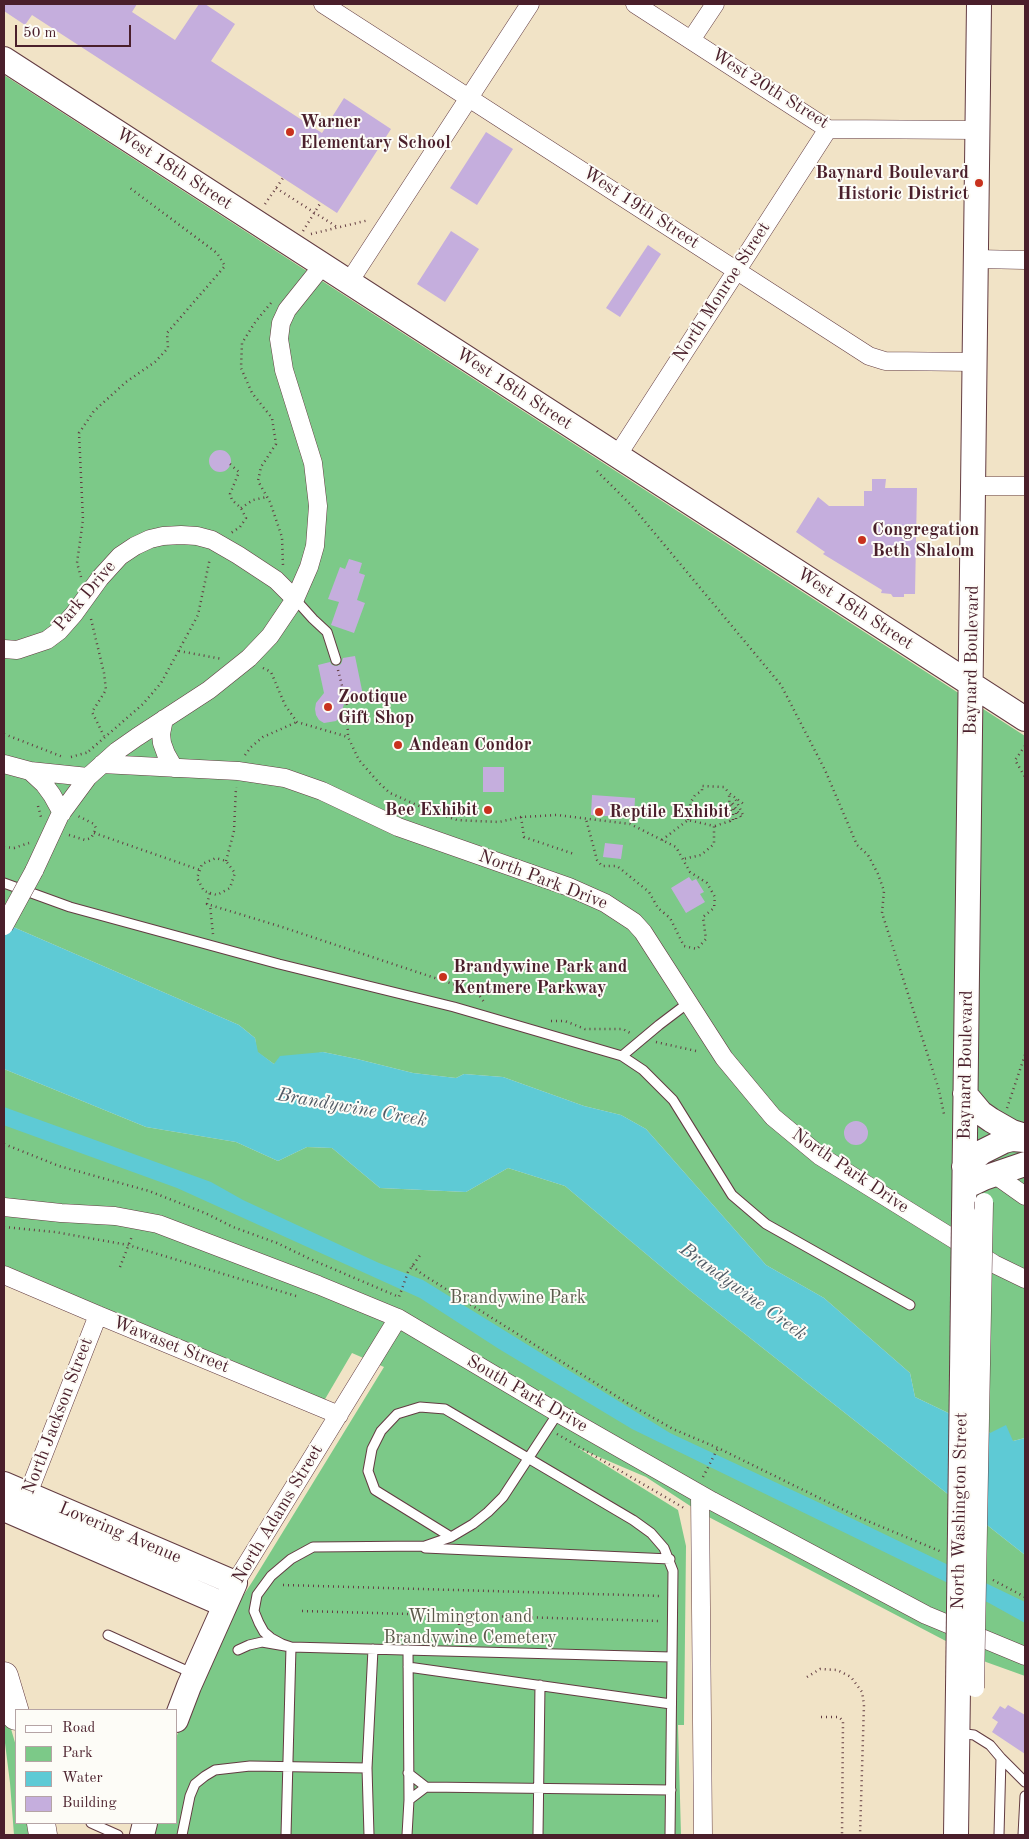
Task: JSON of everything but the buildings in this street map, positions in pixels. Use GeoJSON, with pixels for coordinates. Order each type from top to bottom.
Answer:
{"type":"FeatureCollection","features":[{"type":"Feature","properties":{"kind":"highway"},"geometry":{"type":"LineString","coordinates":[[4,1676],[15,1713]]}},
{"type":"Feature","properties":{"kind":"street","name":"West 19th Street"},"geometry":{"type":"LineString","coordinates":[[323,4],[875,358],[885,361],[974,362]]}},
{"type":"Feature","properties":{"kind":"street"},"geometry":{"type":"LineString","coordinates":[[349,282],[530,4]]}},
{"type":"Feature","properties":{"kind":"street","name":"West 20th Street"},"geometry":{"type":"LineString","coordinates":[[635,4],[828,129],[978,130]]}},
{"type":"Feature","properties":{"kind":"street"},"geometry":{"type":"LineString","coordinates":[[692,40],[715,4]]}},
{"type":"Feature","properties":{"kind":"street","name":"Baynard Boulevard"},"geometry":{"type":"LineString","coordinates":[[964,1177],[972,684],[979,4]]}},
{"type":"Feature","properties":{"kind":"street","name":"West 18th Street"},"geometry":{"type":"LineString","coordinates":[[4,59],[1025,719]]}},
{"type":"Feature","properties":{"kind":"street","name":"North Monroe Street"},"geometry":{"type":"LineString","coordinates":[[617,456],[828,129]]}},
{"type":"Feature","properties":{"kind":"street"},"geometry":{"type":"LineString","coordinates":[[976,259],[1025,260]]}},
{"type":"Feature","properties":{"kind":"street"},"geometry":{"type":"LineString","coordinates":[[4,926],[88,777],[137,736],[209,690],[249,658],[270,636],[296,599],[315,546],[318,527],[318,506],[313,464],[284,370],[278,339],[281,323],[287,310],[322,265]]}},
{"type":"Feature","properties":{"kind":"street"},"geometry":{"type":"LineString","coordinates":[[973,486],[1025,486]]}},
{"type":"Feature","properties":{"kind":"street","name":"Park Drive"},"geometry":{"type":"LineString","coordinates":[[4,649],[17,650],[46,640],[59,630],[120,556],[150,539],[181,535],[197,536],[218,544],[276,580],[296,599]]}},
{"type":"Feature","properties":{"kind":"street"},"geometry":{"type":"LineString","coordinates":[[164,718],[161,734],[162,743],[174,768]]}},
{"type":"Feature","properties":{"kind":"street"},"geometry":{"type":"LineString","coordinates":[[4,764],[30,772],[88,777]]}},
{"type":"Feature","properties":{"kind":"street","name":"North Park Drive"},"geometry":{"type":"LineString","coordinates":[[102,764],[257,773],[285,778],[305,784],[398,827],[590,895],[621,912],[634,922],[656,950],[724,1058],[773,1117],[820,1156],[994,1264],[1025,1279]]}},
{"type":"Feature","properties":{"kind":"street"},"geometry":{"type":"LineString","coordinates":[[30,772],[44,784],[68,813]]}},
{"type":"Feature","properties":{"kind":"street"},"geometry":{"type":"LineString","coordinates":[[965,1094],[991,1120],[1012,1132],[1025,1136]]}},
{"type":"Feature","properties":{"kind":"street"},"geometry":{"type":"LineString","coordinates":[[1025,1140],[1012,1139],[1004,1141],[982,1152],[964,1177],[990,1190],[1025,1196]]}},
{"type":"Feature","properties":{"kind":"street"},"geometry":{"type":"LineString","coordinates":[[990,1190],[1025,1164]]}},
{"type":"Feature","properties":{"kind":"street","name":"North Washington Street"},"geometry":{"type":"LineString","coordinates":[[956,1835],[957,1732],[966,1688],[964,1177]]}},
{"type":"Feature","properties":{"kind":"street"},"geometry":{"type":"LineString","coordinates":[[966,1688],[990,1190]]}},
{"type":"Feature","properties":{"kind":"street","name":"South Park Drive"},"geometry":{"type":"LineString","coordinates":[[4,1207],[115,1216],[158,1224],[318,1285],[398,1318],[558,1413],[700,1494],[926,1616],[1025,1656]]}},
{"type":"Feature","properties":{"kind":"street","name":"Wawaset Street"},"geometry":{"type":"LineString","coordinates":[[4,1274],[98,1316],[338,1415]]}},
{"type":"Feature","properties":{"kind":"street","name":"North Jackson Street"},"geometry":{"type":"LineString","coordinates":[[11,1513],[28,1494],[98,1316]]}},
{"type":"Feature","properties":{"kind":"street","name":"North Adams Street"},"geometry":{"type":"LineString","coordinates":[[178,1715],[194,1674],[235,1583],[398,1318]]}},
{"type":"Feature","properties":{"kind":"street","name":"Lovering Avenue"},"geometry":{"type":"LineString","coordinates":[[4,1484],[235,1583]]}},
{"type":"Feature","properties":{"kind":"street"},"geometry":{"type":"LineString","coordinates":[[700,1494],[703,1835]]}},
{"type":"Feature","properties":{"kind":"street","name":"Lovering Avenue"},"geometry":{"type":"LineString","coordinates":[[11,1513],[225,1605]]}},
{"type":"Feature","properties":{"kind":"lane"},"geometry":{"type":"LineString","coordinates":[[296,599],[327,632],[336,660]]}},
{"type":"Feature","properties":{"kind":"lane"},"geometry":{"type":"LineString","coordinates":[[4,883],[70,907],[279,964],[454,1007],[622,1056],[644,1070],[673,1100],[732,1195],[766,1224],[910,1305]]}},
{"type":"Feature","properties":{"kind":"lane"},"geometry":{"type":"LineString","coordinates":[[622,1056],[688,1003]]}},
{"type":"Feature","properties":{"kind":"lane"},"geometry":{"type":"LineString","coordinates":[[451,1537],[375,1490],[368,1471],[372,1450],[381,1431],[397,1414],[420,1407],[445,1409],[651,1532],[664,1548],[670,1559],[673,1571],[670,1835]]}},
{"type":"Feature","properties":{"kind":"lane"},"geometry":{"type":"LineString","coordinates":[[403,1547],[425,1546],[451,1537],[488,1512],[503,1497],[558,1413]]}},
{"type":"Feature","properties":{"kind":"lane"},"geometry":{"type":"LineString","coordinates":[[291,1647],[282,1644],[264,1632],[254,1611],[257,1595],[271,1576],[290,1559],[313,1547],[403,1547],[670,1559]]}},
{"type":"Feature","properties":{"kind":"lane"},"geometry":{"type":"LineString","coordinates":[[108,1635],[194,1674]]}},
{"type":"Feature","properties":{"kind":"lane"},"geometry":{"type":"LineString","coordinates":[[238,1650],[249,1644],[262,1642],[291,1647],[671,1657]]}},
{"type":"Feature","properties":{"kind":"lane"},"geometry":{"type":"LineString","coordinates":[[286,1835],[291,1647]]}},
{"type":"Feature","properties":{"kind":"lane"},"geometry":{"type":"LineString","coordinates":[[368,1835],[367,1768],[374,1649]]}},
{"type":"Feature","properties":{"kind":"lane"},"geometry":{"type":"LineString","coordinates":[[407,1835],[408,1650]]}},
{"type":"Feature","properties":{"kind":"lane"},"geometry":{"type":"LineString","coordinates":[[408,1666],[671,1704]]}},
{"type":"Feature","properties":{"kind":"lane"},"geometry":{"type":"LineString","coordinates":[[538,1835],[540,1685]]}},
{"type":"Feature","properties":{"kind":"lane"},"geometry":{"type":"LineString","coordinates":[[957,1732],[974,1735],[990,1745],[1025,1782]]}},
{"type":"Feature","properties":{"kind":"lane"},"geometry":{"type":"LineString","coordinates":[[999,1835],[1001,1758]]}},
{"type":"Feature","properties":{"kind":"lane"},"geometry":{"type":"LineString","coordinates":[[182,1835],[190,1796],[195,1784],[215,1770],[250,1766],[367,1768]]}},
{"type":"Feature","properties":{"kind":"lane"},"geometry":{"type":"LineString","coordinates":[[408,1772],[426,1787]]}},
{"type":"Feature","properties":{"kind":"lane"},"geometry":{"type":"LineString","coordinates":[[408,1800],[426,1787],[671,1790]]}},
{"type":"Feature","properties":{"kind":"lane"},"geometry":{"type":"LineString","coordinates":[[1023,1835],[1025,1796]]}},
{"type":"Feature","properties":{"kind":"lane"},"geometry":{"type":"LineString","coordinates":[[93,1824],[118,1835]]}},
{"type":"Feature","properties":{"kind":"path"},"geometry":{"type":"LineString","coordinates":[[262,207],[283,178]]}},
{"type":"Feature","properties":{"kind":"path"},"geometry":{"type":"LineString","coordinates":[[104,736],[92,712],[106,690],[104,673],[77,563],[83,520],[80,433],[94,411],[126,382],[154,362],[168,348],[167,333],[225,266],[217,253],[130,188]]}},
{"type":"Feature","properties":{"kind":"path"},"geometry":{"type":"LineString","coordinates":[[276,188],[338,228]]}},
{"type":"Feature","properties":{"kind":"path"},"geometry":{"type":"LineString","coordinates":[[302,232],[321,202]]}},
{"type":"Feature","properties":{"kind":"path"},"geometry":{"type":"LineString","coordinates":[[308,236],[312,233],[393,215]]}},
{"type":"Feature","properties":{"kind":"path"},"geometry":{"type":"LineString","coordinates":[[273,300],[256,321],[242,344],[241,368],[252,393],[272,418],[276,444],[261,467],[258,480],[267,497],[282,537],[283,563],[281,572],[276,580]]}},
{"type":"Feature","properties":{"kind":"path"},"geometry":{"type":"LineString","coordinates":[[4,734],[61,756],[73,758],[89,751],[143,704],[160,683],[198,615],[211,554],[218,544],[220,537],[232,533],[240,527],[246,518],[241,508],[232,500],[230,494],[239,472],[230,464]]}},
{"type":"Feature","properties":{"kind":"path"},"geometry":{"type":"LineString","coordinates":[[597,471],[632,506],[781,685],[825,770],[857,845],[868,855],[878,874],[884,891],[882,913],[945,1114]]}},
{"type":"Feature","properties":{"kind":"path"},"geometry":{"type":"LineString","coordinates":[[241,508],[253,500],[267,497]]}},
{"type":"Feature","properties":{"kind":"path"},"geometry":{"type":"LineString","coordinates":[[336,660],[347,705],[348,737],[359,760],[379,783],[390,792],[428,810],[457,820],[498,822],[521,817],[557,815],[630,824],[676,847],[690,872],[706,883],[715,897],[714,908],[703,917],[706,940],[697,949],[684,946],[670,918],[658,908],[649,892],[617,866],[602,866],[597,860],[586,819]]}},
{"type":"Feature","properties":{"kind":"path"},"geometry":{"type":"LineString","coordinates":[[297,722],[348,737]]}},
{"type":"Feature","properties":{"kind":"path"},"geometry":{"type":"LineString","coordinates":[[1025,746],[1015,760],[1025,777]]}},
{"type":"Feature","properties":{"kind":"path"},"geometry":{"type":"LineString","coordinates":[[89,751],[102,764]]}},
{"type":"Feature","properties":{"kind":"path"},"geometry":{"type":"LineString","coordinates":[[662,840],[688,820],[691,802],[695,795],[702,791],[702,786],[724,787],[735,798],[746,805]]}},
{"type":"Feature","properties":{"kind":"path"},"geometry":{"type":"LineString","coordinates":[[688,820],[714,826],[730,822],[729,793]]}},
{"type":"Feature","properties":{"kind":"path"},"geometry":{"type":"LineString","coordinates":[[728,806],[732,811],[733,820],[736,820],[736,812],[731,804],[732,802],[741,818],[743,815],[735,798]]}},
{"type":"Feature","properties":{"kind":"path"},"geometry":{"type":"LineString","coordinates":[[37,800],[41,823]]}},
{"type":"Feature","properties":{"kind":"path"},"geometry":{"type":"LineString","coordinates":[[65,833],[85,840],[91,838],[96,828],[94,824],[68,813]]}},
{"type":"Feature","properties":{"kind":"path"},"geometry":{"type":"LineString","coordinates":[[521,817],[524,837],[574,854]]}},
{"type":"Feature","properties":{"kind":"path"},"geometry":{"type":"LineString","coordinates":[[683,859],[701,855],[714,844],[714,826]]}},
{"type":"Feature","properties":{"kind":"path"},"geometry":{"type":"LineString","coordinates":[[94,833],[200,870]]}},
{"type":"Feature","properties":{"kind":"path"},"geometry":{"type":"LineString","coordinates":[[216,858],[226,861],[235,873],[230,888],[217,895],[210,893],[204,890],[197,878],[202,864],[216,858]]}},
{"type":"Feature","properties":{"kind":"path"},"geometry":{"type":"LineString","coordinates":[[210,893],[206,904],[282,927],[477,992],[486,1005]]}},
{"type":"Feature","properties":{"kind":"path"},"geometry":{"type":"LineString","coordinates":[[210,905],[213,946]]}},
{"type":"Feature","properties":{"kind":"path"},"geometry":{"type":"LineString","coordinates":[[544,1022],[565,1021],[585,1030],[623,1029],[642,1039],[696,1051]]}},
{"type":"Feature","properties":{"kind":"path"},"geometry":{"type":"LineString","coordinates":[[1007,1108],[1025,1055]]}},
{"type":"Feature","properties":{"kind":"path"},"geometry":{"type":"LineString","coordinates":[[4,1144],[59,1166],[149,1191],[205,1213],[233,1227],[277,1243],[398,1297],[408,1272],[421,1254]]}},
{"type":"Feature","properties":{"kind":"path"},"geometry":{"type":"LineString","coordinates":[[4,1227],[54,1232],[128,1245],[299,1297]]}},
{"type":"Feature","properties":{"kind":"path"},"geometry":{"type":"LineString","coordinates":[[120,1267],[134,1230]]}},
{"type":"Feature","properties":{"kind":"path"},"geometry":{"type":"LineString","coordinates":[[412,1266],[629,1404],[674,1429],[718,1448],[858,1517],[947,1554]]}},
{"type":"Feature","properties":{"kind":"path"},"geometry":{"type":"LineString","coordinates":[[708,1468],[718,1448]]}},
{"type":"Feature","properties":{"kind":"path"},"geometry":{"type":"LineString","coordinates":[[990,1578],[1025,1598]]}},
{"type":"Feature","properties":{"kind":"path"},"geometry":{"type":"LineString","coordinates":[[283,1585],[672,1596]]}},
{"type":"Feature","properties":{"kind":"path"},"geometry":{"type":"LineString","coordinates":[[302,1611],[672,1621]]}},
{"type":"Feature","properties":{"kind":"path"},"geometry":{"type":"LineString","coordinates":[[459,1616],[459,1652]]}},
{"type":"Feature","properties":{"kind":"path"},"geometry":{"type":"LineString","coordinates":[[807,1677],[820,1668],[837,1670],[856,1681],[862,1692],[864,1704],[860,1835]]}},
{"type":"Feature","properties":{"kind":"path"},"geometry":{"type":"LineString","coordinates":[[821,1717],[839,1717],[843,1721],[842,1835]]}},
{"type":"Feature","properties":{"kind":"green space"},"geometry":{"type":"Polygon","coordinates":[[[4,75],[1025,736],[1025,1438],[1013,1441],[990,1433],[915,1397],[910,1373],[824,1298],[766,1265],[646,1129],[621,1115],[584,1106],[503,1077],[464,1074],[456,1078],[413,1073],[323,1052],[274,1064],[257,1052],[255,1038],[239,1025],[4,923],[4,75]]]}},
{"type":"Feature","properties":{"kind":"green space"},"geometry":{"type":"Polygon","coordinates":[[[4,1069],[146,1127],[236,1142],[278,1161],[307,1147],[332,1148],[380,1188],[466,1192],[508,1168],[565,1186],[688,1289],[1025,1555],[1025,1676],[986,1662],[701,1513],[646,1477],[578,1448],[678,1510],[686,1546],[684,1725],[678,1725],[681,1835],[144,1835],[148,1824],[178,1824],[178,1733],[210,1647],[384,1367],[352,1353],[321,1406],[4,1275],[4,1069]]]}},
{"type":"Feature","properties":{"kind":"green space"},"geometry":{"type":"Polygon","coordinates":[[[4,1705],[15,1743],[15,1824],[31,1824],[34,1835],[14,1835],[4,1735],[4,1705]]]}},
{"type":"Feature","properties":{"kind":"water","name":"Brandywine Creek"},"geometry":{"type":"Polygon","coordinates":[[[4,923],[239,1025],[255,1038],[258,1052],[274,1064],[280,1056],[323,1052],[413,1073],[456,1078],[464,1074],[503,1077],[584,1106],[621,1115],[646,1129],[766,1265],[824,1298],[910,1373],[915,1397],[990,1433],[1006,1425],[1013,1441],[1025,1438],[1025,1555],[688,1289],[565,1186],[508,1168],[466,1192],[380,1188],[332,1148],[307,1147],[278,1161],[236,1142],[146,1127],[4,1069],[4,923]]]}},
{"type":"Feature","properties":{"kind":"water"},"geometry":{"type":"Polygon","coordinates":[[[4,1107],[211,1182],[243,1200],[379,1263],[423,1280],[670,1433],[1025,1602],[1025,1623],[989,1603],[632,1429],[499,1349],[420,1298],[177,1188],[6,1126],[4,1125],[4,1107]]]}},
{"type":"Feature","properties":{"kind":"place","name":"Warner Elementary School"},"geometry":{"type":"Point","coordinates":[290,132]}},
{"type":"Feature","properties":{"kind":"place","name":"Baynard Boulevard Historic District"},"geometry":{"type":"Point","coordinates":[979,183]}},
{"type":"Feature","properties":{"kind":"place","name":"Congregation Beth Shalom"},"geometry":{"type":"Point","coordinates":[862,540]}},
{"type":"Feature","properties":{"kind":"place","name":"Zootique Gift Shop"},"geometry":{"type":"Point","coordinates":[328,707]}},
{"type":"Feature","properties":{"kind":"place","name":"Andean Condor"},"geometry":{"type":"Point","coordinates":[398,745]}},
{"type":"Feature","properties":{"kind":"place","name":"Bee Exhibit"},"geometry":{"type":"Point","coordinates":[488,810]}},
{"type":"Feature","properties":{"kind":"place","name":"Reptile Exhibit"},"geometry":{"type":"Point","coordinates":[599,812]}},
{"type":"Feature","properties":{"kind":"place","name":"Brandywine Park and Kentmere Parkway"},"geometry":{"type":"Point","coordinates":[443,977]}},
{"type":"Feature","properties":{"kind":"park label","name":"Brandywine Park"},"geometry":{"type":"Point","coordinates":[518,1298]}},
{"type":"Feature","properties":{"kind":"park label","name":"Wilmington and Brandywine Cemetery"},"geometry":{"type":"Point","coordinates":[470,1627]}}]}
